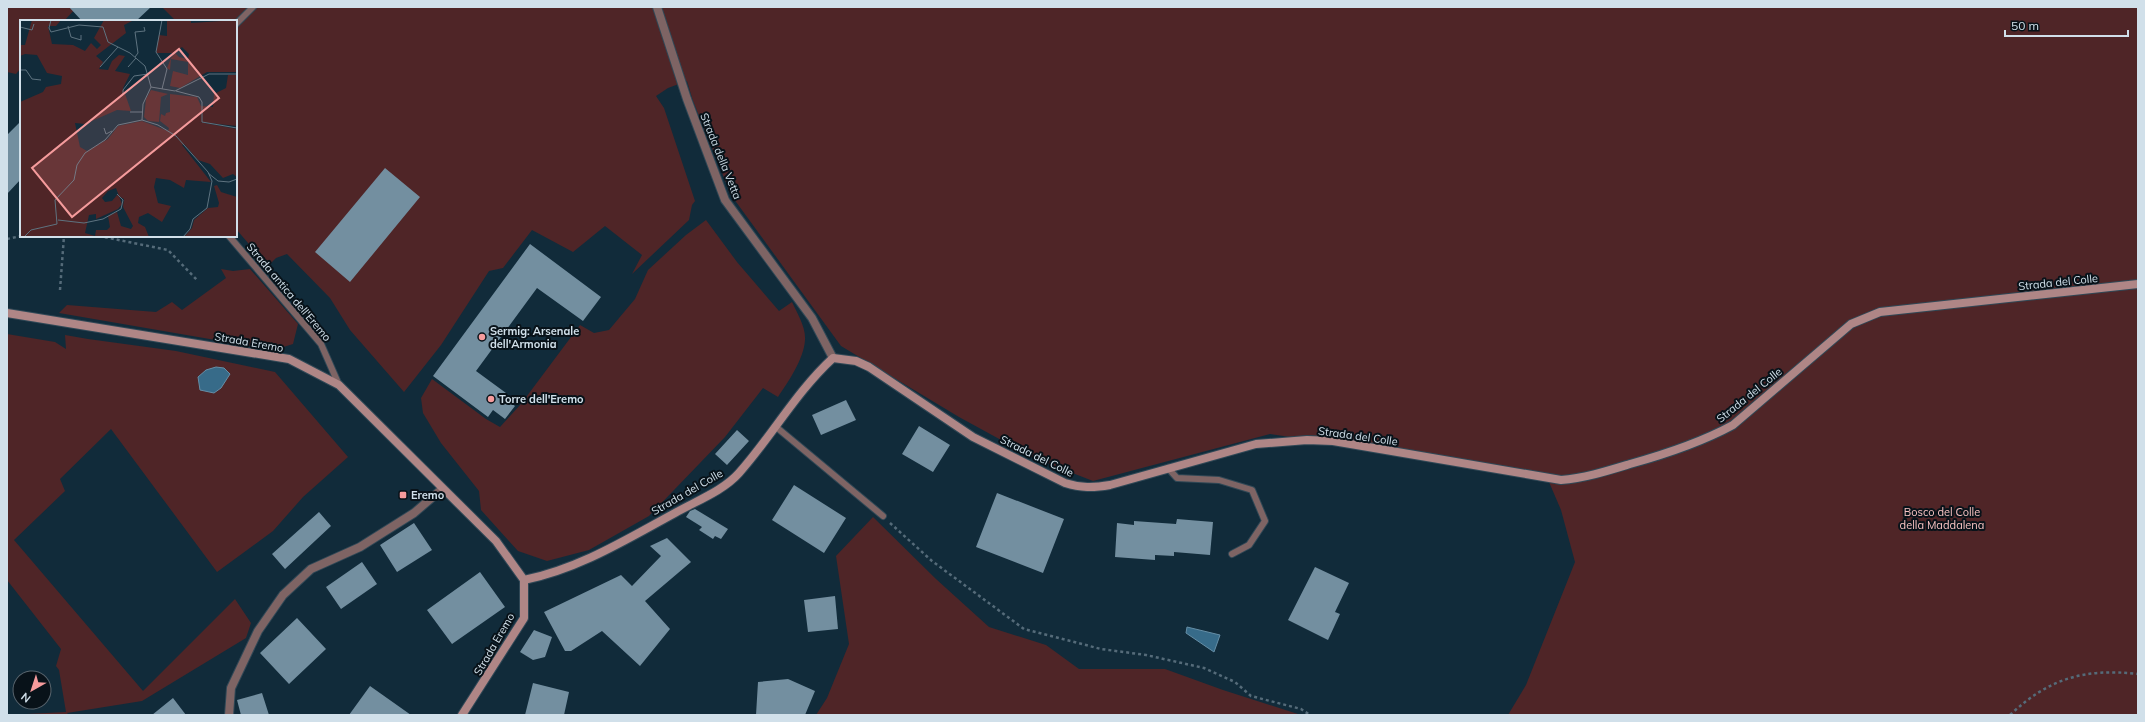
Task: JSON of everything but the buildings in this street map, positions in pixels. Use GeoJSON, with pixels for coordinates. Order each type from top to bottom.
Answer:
{"type":"FeatureCollection","features":[{"type":"Feature","properties":{"kind":"street","name":"Strada della Vetta"},"geometry":{"type":"LineString","coordinates":[[657,7],[687,99],[725,200],[812,318],[833,358]]}},
{"type":"Feature","properties":{"kind":"street","name":"Strada del Colle"},"geometry":{"type":"LineString","coordinates":[[524,580],[570,568],[607,550],[719,489],[738,474],[814,375],[833,358],[856,361],[869,367],[973,437],[1065,483],[1091,489],[1256,444],[1307,440],[1332,441],[1561,480],[1575,479],[1687,448],[1733,425],[1851,324],[1864,317],[1880,312],[2138,284]]}},
{"type":"Feature","properties":{"kind":"street","name":"Strada Eremo"},"geometry":{"type":"LineString","coordinates":[[7,313],[289,360],[338,385],[496,541],[524,580],[524,618],[462,715]]}},
{"type":"Feature","properties":{"kind":"street"},"geometry":{"type":"LineString","coordinates":[[229,715],[231,688],[258,631],[283,596],[311,569],[360,547],[414,513],[442,489]]}},
{"type":"Feature","properties":{"kind":"lane"},"geometry":{"type":"LineString","coordinates":[[237,23],[253,7]]}},
{"type":"Feature","properties":{"kind":"lane","name":"Strada antica dell'Eremo"},"geometry":{"type":"LineString","coordinates":[[229,237],[322,344],[338,385]]}},
{"type":"Feature","properties":{"kind":"lane"},"geometry":{"type":"LineString","coordinates":[[775,426],[883,516]]}},
{"type":"Feature","properties":{"kind":"lane"},"geometry":{"type":"LineString","coordinates":[[1168,468],[1177,478],[1219,480],[1252,490],[1265,521],[1250,545],[1232,554]]}},
{"type":"Feature","properties":{"kind":"path"},"geometry":{"type":"LineString","coordinates":[[7,239],[20,236]]}},
{"type":"Feature","properties":{"kind":"path"},"geometry":{"type":"LineString","coordinates":[[60,290],[64,237]]}},
{"type":"Feature","properties":{"kind":"path"},"geometry":{"type":"LineString","coordinates":[[104,237],[168,250],[197,280]]}},
{"type":"Feature","properties":{"kind":"path"},"geometry":{"type":"LineString","coordinates":[[883,516],[932,561],[1024,629],[1101,649],[1146,656],[1204,668],[1235,682],[1251,696],[1301,709],[1310,715]]}},
{"type":"Feature","properties":{"kind":"path"},"geometry":{"type":"LineString","coordinates":[[2010,715],[2028,697],[2050,685],[2083,674],[2120,672],[2138,674]]}},
{"type":"Feature","properties":{"kind":"green space"},"geometry":{"type":"Polygon","coordinates":[[[7,7],[77,7],[65,20],[20,20],[20,69],[16,74],[7,72],[7,7]]]}},
{"type":"Feature","properties":{"kind":"green space","name":"Bosco del Colle della Maddalena"},"geometry":{"type":"Polygon","coordinates":[[[162,7],[2138,7],[2138,715],[1508,715],[1526,685],[1575,562],[1561,510],[1546,475],[1270,434],[1093,481],[1034,458],[959,417],[841,346],[731,195],[693,101],[687,81],[668,88],[656,96],[664,108],[695,201],[692,205],[689,220],[632,274],[642,255],[605,226],[573,252],[532,230],[503,268],[489,271],[441,345],[404,392],[350,330],[330,298],[287,254],[276,258],[268,266],[237,230],[237,20],[175,20],[162,7]]]}},
{"type":"Feature","properties":{"kind":"green space"},"geometry":{"type":"Polygon","coordinates":[[[706,220],[737,262],[779,311],[792,302],[801,320],[805,335],[802,355],[795,370],[778,397],[763,388],[725,437],[649,516],[589,550],[547,561],[518,551],[481,510],[479,491],[441,443],[423,413],[421,398],[432,379],[486,419],[500,427],[521,404],[580,325],[594,333],[609,330],[635,299],[648,270],[686,235],[706,220]]]}},
{"type":"Feature","properties":{"kind":"green space"},"geometry":{"type":"Polygon","coordinates":[[[221,269],[233,271],[250,269],[298,324],[293,344],[274,350],[59,313],[67,305],[156,312],[172,302],[182,310],[226,278],[221,269]]]}},
{"type":"Feature","properties":{"kind":"green space"},"geometry":{"type":"Polygon","coordinates":[[[7,334],[55,342],[66,349],[65,335],[176,351],[275,372],[348,457],[303,497],[273,531],[217,572],[111,429],[60,479],[65,491],[14,540],[143,691],[235,599],[251,623],[246,638],[142,701],[67,713],[69,715],[7,715],[66,712],[59,670],[56,666],[61,649],[7,580],[7,334]]]}},
{"type":"Feature","properties":{"kind":"green space"},"geometry":{"type":"Polygon","coordinates":[[[873,517],[936,579],[989,627],[1046,645],[1079,669],[1165,669],[1223,690],[1301,715],[816,715],[827,698],[849,644],[836,556],[873,517]]]}},
{"type":"Feature","properties":{"kind":"water"},"geometry":{"type":"Polygon","coordinates":[[[216,367],[224,368],[230,374],[221,388],[214,393],[200,390],[198,377],[206,370],[216,367]]]}},
{"type":"Feature","properties":{"kind":"water"},"geometry":{"type":"Polygon","coordinates":[[[1187,627],[1220,635],[1214,652],[1186,633],[1187,627]]]}},
{"type":"Feature","properties":{"kind":"place","name":"Sermig: Arsenale dell'Armonia"},"geometry":{"type":"Point","coordinates":[482,337]}},
{"type":"Feature","properties":{"kind":"place","name":"Torre dell'Eremo"},"geometry":{"type":"Point","coordinates":[491,399]}},
{"type":"Feature","properties":{"kind":"place","name":"Eremo"},"geometry":{"type":"Point","coordinates":[403,495]}}]}
